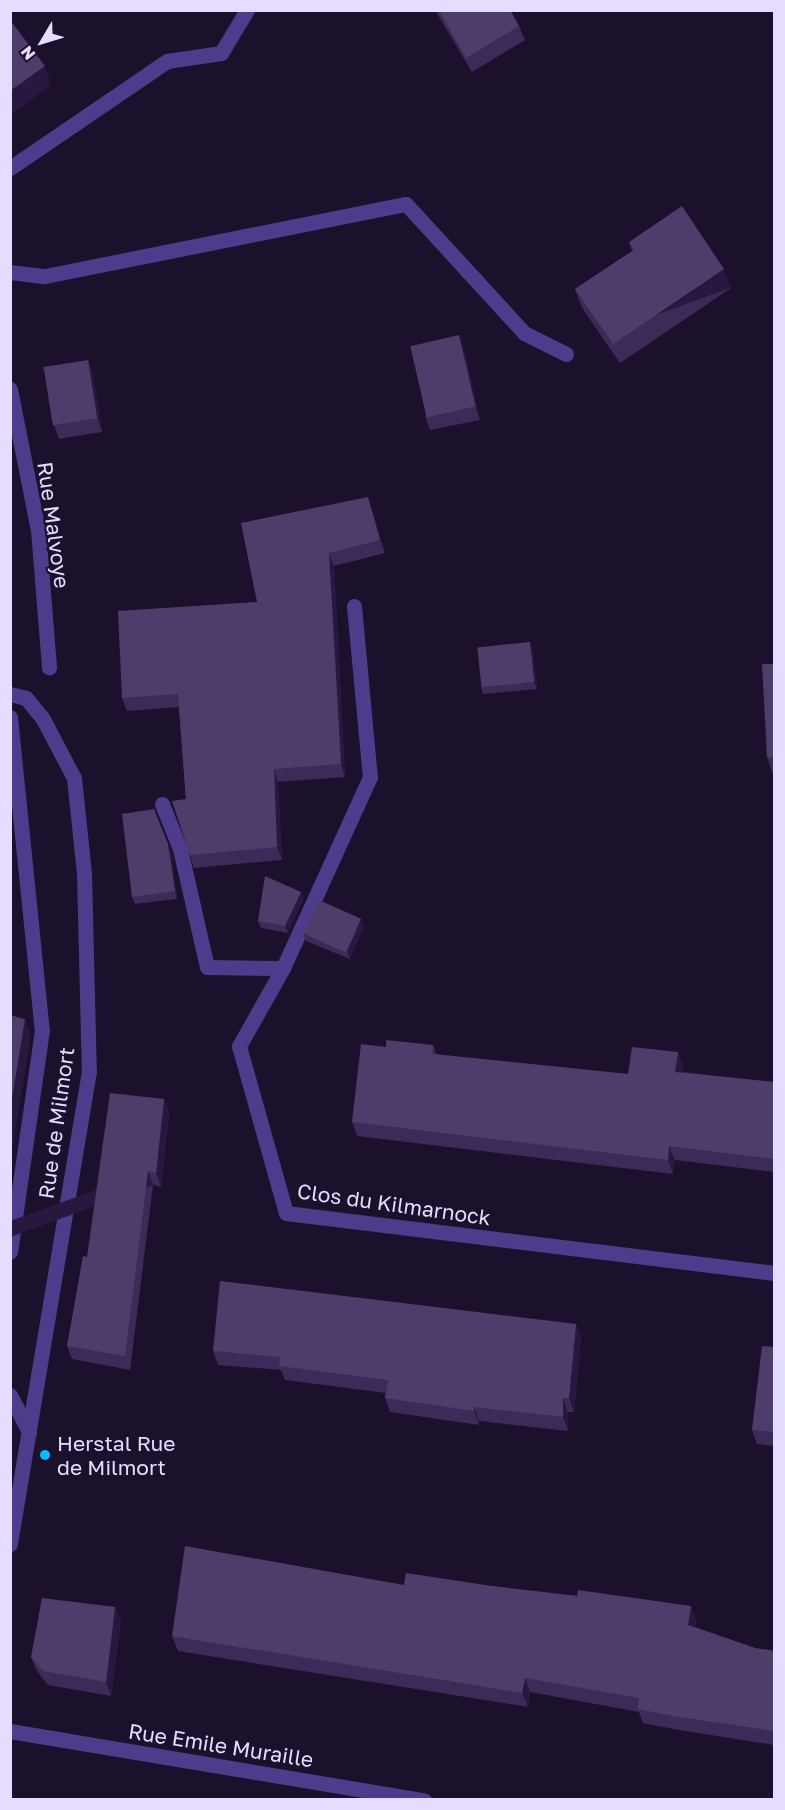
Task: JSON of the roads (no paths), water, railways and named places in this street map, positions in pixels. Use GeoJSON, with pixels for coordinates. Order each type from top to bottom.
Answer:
{"type":"FeatureCollection","features":[{"type":"Feature","properties":{"kind":"street"},"geometry":{"type":"LineString","coordinates":[[10,168],[167,61],[221,53],[247,10]]}},
{"type":"Feature","properties":{"kind":"street"},"geometry":{"type":"LineString","coordinates":[[10,272],[45,276],[406,204],[524,333],[566,354]]}},
{"type":"Feature","properties":{"kind":"street","name":"Rue Malvoye"},"geometry":{"type":"LineString","coordinates":[[10,389],[38,530],[49,668]]}},
{"type":"Feature","properties":{"kind":"street","name":"Clos du Kilmarnock"},"geometry":{"type":"LineString","coordinates":[[354,606],[370,777],[283,968],[239,1046],[286,1213],[774,1273]]}},
{"type":"Feature","properties":{"kind":"street","name":"Rue de Milmort"},"geometry":{"type":"LineString","coordinates":[[10,694],[26,698],[43,719],[74,778],[84,873],[88,1071],[10,1544]]}},
{"type":"Feature","properties":{"kind":"street"},"geometry":{"type":"LineString","coordinates":[[10,717],[42,1030],[10,1252]]}},
{"type":"Feature","properties":{"kind":"street"},"geometry":{"type":"LineString","coordinates":[[162,804],[180,849],[207,967],[283,968]]}},
{"type":"Feature","properties":{"kind":"street"},"geometry":{"type":"LineString","coordinates":[[10,1395],[29,1432]]}},
{"type":"Feature","properties":{"kind":"street","name":"Rue Emile Muraille"},"geometry":{"type":"LineString","coordinates":[[10,1731],[424,1800]]}},
{"type":"Feature","properties":{"kind":"place","name":"Herstal Rue de Milmort"},"geometry":{"type":"Point","coordinates":[45,1455]}}]}
